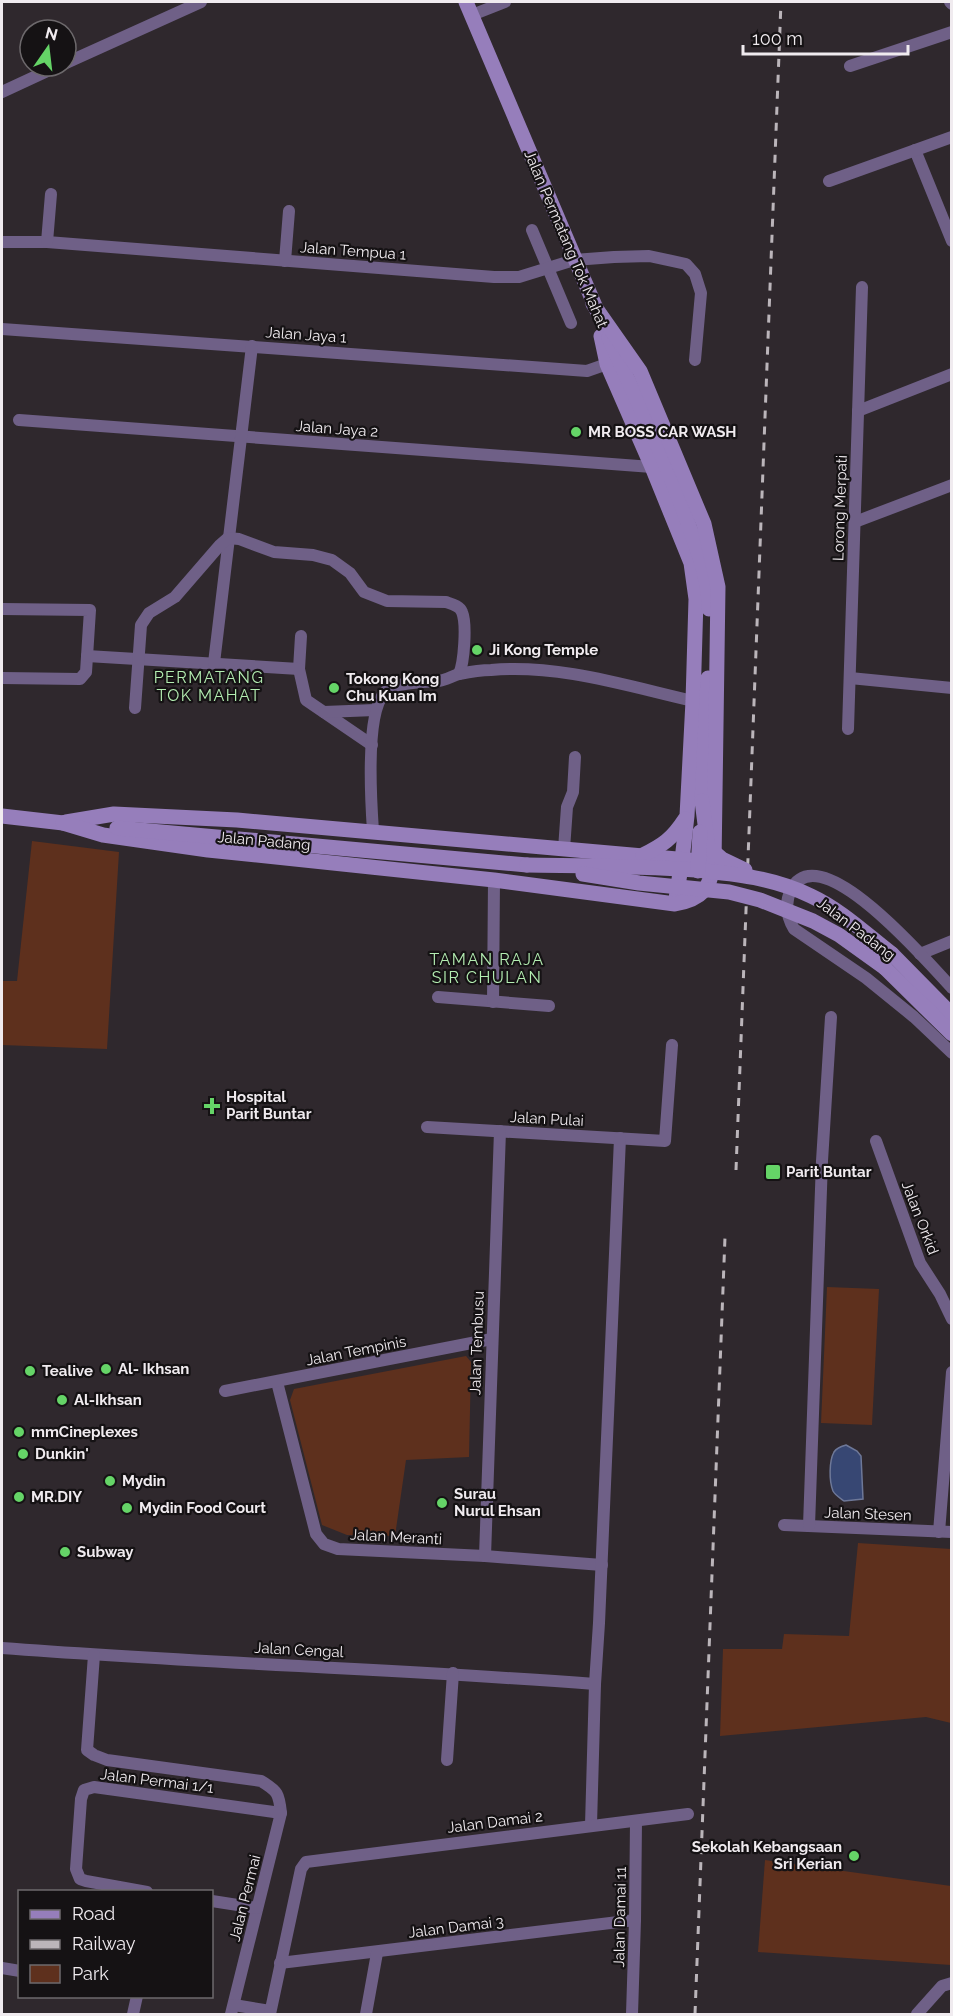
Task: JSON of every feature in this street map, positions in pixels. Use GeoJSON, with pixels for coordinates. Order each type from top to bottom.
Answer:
{"type":"FeatureCollection","features":[{"type":"Feature","properties":{"kind":"street"},"geometry":{"type":"LineString","coordinates":[[78,58],[201,2]]}},
{"type":"Feature","properties":{"kind":"street"},"geometry":{"type":"LineString","coordinates":[[469,8],[499,3]]}},
{"type":"Feature","properties":{"kind":"street","name":"Jalan Permatang Tok Mahat"},"geometry":{"type":"LineString","coordinates":[[469,8],[574,260],[670,474],[702,562],[709,597],[710,633],[702,801]]}},
{"type":"Feature","properties":{"kind":"street"},"geometry":{"type":"LineString","coordinates":[[850,66],[951,32]]}},
{"type":"Feature","properties":{"kind":"street"},"geometry":{"type":"LineString","coordinates":[[2,92],[32,78]]}},
{"type":"Feature","properties":{"kind":"street"},"geometry":{"type":"LineString","coordinates":[[829,181],[951,137]]}},
{"type":"Feature","properties":{"kind":"street"},"geometry":{"type":"LineString","coordinates":[[915,150],[951,241]]}},
{"type":"Feature","properties":{"kind":"street"},"geometry":{"type":"LineString","coordinates":[[47,242],[51,194]]}},
{"type":"Feature","properties":{"kind":"street"},"geometry":{"type":"LineString","coordinates":[[285,261],[289,211]]}},
{"type":"Feature","properties":{"kind":"street"},"geometry":{"type":"LineString","coordinates":[[532,230],[571,323]]}},
{"type":"Feature","properties":{"kind":"street","name":"Jalan Tempua 1"},"geometry":{"type":"LineString","coordinates":[[2,242],[47,242],[494,277],[519,277],[574,260],[649,256],[686,264],[696,273],[701,293],[695,360]]}},
{"type":"Feature","properties":{"kind":"street","name":"Lorong Merpati"},"geometry":{"type":"LineString","coordinates":[[848,729],[862,287]]}},
{"type":"Feature","properties":{"kind":"street"},"geometry":{"type":"LineString","coordinates":[[594,304],[607,364],[691,563],[696,599],[687,816],[675,904]]}},
{"type":"Feature","properties":{"kind":"street"},"geometry":{"type":"LineString","coordinates":[[63,823],[103,835],[196,848],[494,880],[675,904],[702,894],[712,876],[714,863],[718,587],[704,524],[640,371],[594,304]]}},
{"type":"Feature","properties":{"kind":"street","name":"Jalan Jaya 1"},"geometry":{"type":"LineString","coordinates":[[2,329],[587,372],[607,364]]}},
{"type":"Feature","properties":{"kind":"street"},"geometry":{"type":"LineString","coordinates":[[214,663],[252,346]]}},
{"type":"Feature","properties":{"kind":"street"},"geometry":{"type":"LineString","coordinates":[[858,411],[951,374]]}},
{"type":"Feature","properties":{"kind":"street","name":"Jalan Jaya 2"},"geometry":{"type":"LineString","coordinates":[[19,420],[652,467]]}},
{"type":"Feature","properties":{"kind":"street"},"geometry":{"type":"LineString","coordinates":[[855,522],[951,485]]}},
{"type":"Feature","properties":{"kind":"street"},"geometry":{"type":"LineString","coordinates":[[135,708],[141,625],[149,613],[175,597],[228,538],[239,539],[274,552],[313,555],[332,560],[351,573],[364,592],[387,601],[446,602],[456,605],[462,612],[464,633],[464,663],[459,674]]}},
{"type":"Feature","properties":{"kind":"street"},"geometry":{"type":"LineString","coordinates":[[2,609],[90,610],[86,672],[81,679],[2,678]]}},
{"type":"Feature","properties":{"kind":"street"},"geometry":{"type":"LineString","coordinates":[[301,636],[298,669],[306,700],[372,745]]}},
{"type":"Feature","properties":{"kind":"street"},"geometry":{"type":"LineString","coordinates":[[87,656],[298,669]]}},
{"type":"Feature","properties":{"kind":"street"},"geometry":{"type":"LineString","coordinates":[[373,831],[372,745],[375,710],[385,692],[397,686],[446,680],[459,674],[524,669],[567,673],[693,700]]}},
{"type":"Feature","properties":{"kind":"street"},"geometry":{"type":"LineString","coordinates":[[850,678],[951,688]]}},
{"type":"Feature","properties":{"kind":"street"},"geometry":{"type":"LineString","coordinates":[[324,712],[375,710]]}},
{"type":"Feature","properties":{"kind":"street"},"geometry":{"type":"LineString","coordinates":[[564,849],[567,807],[573,792],[575,757]]}},
{"type":"Feature","properties":{"kind":"street"},"geometry":{"type":"LineString","coordinates":[[696,888],[702,801]]}},
{"type":"Feature","properties":{"kind":"street"},"geometry":{"type":"LineString","coordinates":[[702,801],[708,847],[722,859],[758,877]]}},
{"type":"Feature","properties":{"kind":"street"},"geometry":{"type":"LineString","coordinates":[[63,823],[114,814],[237,820],[714,863]]}},
{"type":"Feature","properties":{"kind":"street","name":"Jalan Padang"},"geometry":{"type":"LineString","coordinates":[[2,816],[527,865],[639,883],[729,892],[760,900],[813,921],[839,935],[885,968],[951,1034]]}},
{"type":"Feature","properties":{"kind":"street"},"geometry":{"type":"LineString","coordinates":[[687,816],[716,817]]}},
{"type":"Feature","properties":{"kind":"street"},"geometry":{"type":"LineString","coordinates":[[643,855],[664,844],[675,834],[687,816]]}},
{"type":"Feature","properties":{"kind":"street","name":"Jalan Padang"},"geometry":{"type":"LineString","coordinates":[[527,865],[663,867],[758,877],[810,896],[837,911],[892,954],[951,1015]]}},
{"type":"Feature","properties":{"kind":"street"},"geometry":{"type":"LineString","coordinates":[[951,988],[912,943],[868,904],[829,878],[818,876],[799,879],[789,893],[786,905],[788,918],[794,929],[866,978],[914,1017],[951,1053]]}},
{"type":"Feature","properties":{"kind":"street"},"geometry":{"type":"LineString","coordinates":[[493,1002],[494,880]]}},
{"type":"Feature","properties":{"kind":"street"},"geometry":{"type":"LineString","coordinates":[[920,954],[951,941]]}},
{"type":"Feature","properties":{"kind":"street"},"geometry":{"type":"LineString","coordinates":[[438,997],[549,1006]]}},
{"type":"Feature","properties":{"kind":"street"},"geometry":{"type":"LineString","coordinates":[[809,1526],[822,1161],[831,1017]]}},
{"type":"Feature","properties":{"kind":"street"},"geometry":{"type":"LineString","coordinates":[[822,1034],[829,1050]]}},
{"type":"Feature","properties":{"kind":"street","name":"Jalan Pulai"},"geometry":{"type":"LineString","coordinates":[[427,1127],[665,1141],[672,1045]]}},
{"type":"Feature","properties":{"kind":"street","name":"Jalan Tembusu"},"geometry":{"type":"LineString","coordinates":[[485,1556],[500,1131]]}},
{"type":"Feature","properties":{"kind":"street"},"geometry":{"type":"LineString","coordinates":[[591,1825],[595,1684],[620,1138]]}},
{"type":"Feature","properties":{"kind":"street","name":"Jalan Orkid"},"geometry":{"type":"LineString","coordinates":[[876,1141],[920,1263],[944,1301],[951,1319]]}},
{"type":"Feature","properties":{"kind":"street","name":"Jalan Tempinis"},"geometry":{"type":"LineString","coordinates":[[225,1392],[492,1339]]}},
{"type":"Feature","properties":{"kind":"street"},"geometry":{"type":"LineString","coordinates":[[945,1532],[951,1372]]}},
{"type":"Feature","properties":{"kind":"street","name":"Jalan Meranti"},"geometry":{"type":"LineString","coordinates":[[277,1382],[316,1534],[324,1544],[338,1550],[485,1556],[602,1565]]}},
{"type":"Feature","properties":{"kind":"street","name":"Jalan Stesen"},"geometry":{"type":"LineString","coordinates":[[784,1525],[945,1532]]}},
{"type":"Feature","properties":{"kind":"street","name":"Jalan Cengal"},"geometry":{"type":"LineString","coordinates":[[2,1648],[94,1655],[453,1673],[595,1684]]}},
{"type":"Feature","properties":{"kind":"street","name":"Jalan Permai"},"geometry":{"type":"LineString","coordinates":[[94,1655],[87,1750],[107,1760],[261,1781],[275,1789],[280,1798],[281,1813],[232,2010]]}},
{"type":"Feature","properties":{"kind":"street"},"geometry":{"type":"LineString","coordinates":[[447,1760],[453,1673]]}},
{"type":"Feature","properties":{"kind":"street","name":"Jalan Permai 1/1"},"geometry":{"type":"LineString","coordinates":[[136,1890],[81,1879],[76,1869],[81,1799],[84,1790],[94,1787],[281,1813]]}},
{"type":"Feature","properties":{"kind":"street","name":"Jalan Damai 2"},"geometry":{"type":"LineString","coordinates":[[280,1963],[300,1869],[306,1863],[688,1814]]}},
{"type":"Feature","properties":{"kind":"street","name":"Jalan Damai 11"},"geometry":{"type":"LineString","coordinates":[[632,2014],[636,1920],[636,1821]]}},
{"type":"Feature","properties":{"kind":"street"},"geometry":{"type":"LineString","coordinates":[[213,1901],[257,1908]]}},
{"type":"Feature","properties":{"kind":"street","name":"Jalan Damai 3"},"geometry":{"type":"LineString","coordinates":[[280,1963],[636,1920]]}},
{"type":"Feature","properties":{"kind":"street"},"geometry":{"type":"LineString","coordinates":[[366,2014],[377,1953]]}},
{"type":"Feature","properties":{"kind":"street"},"geometry":{"type":"LineString","coordinates":[[232,2010],[270,2013],[280,1963]]}},
{"type":"Feature","properties":{"kind":"street"},"geometry":{"type":"LineString","coordinates":[[2,1968],[18,1971]]}},
{"type":"Feature","properties":{"kind":"street"},"geometry":{"type":"LineString","coordinates":[[917,2014],[942,1986],[951,1983]]}},
{"type":"Feature","properties":{"kind":"street"},"geometry":{"type":"LineString","coordinates":[[134,2014],[137,1998]]}},
{"type":"Feature","properties":{"kind":"green space"},"geometry":{"type":"Polygon","coordinates":[[[32,841],[119,852],[107,1049],[2,1045],[2,981],[17,981],[32,841]]]}},
{"type":"Feature","properties":{"kind":"green space"},"geometry":{"type":"Polygon","coordinates":[[[827,1287],[879,1289],[872,1425],[821,1423],[827,1287]]]}},
{"type":"Feature","properties":{"kind":"green space"},"geometry":{"type":"Polygon","coordinates":[[[466,1356],[471,1362],[469,1457],[406,1460],[395,1536],[347,1535],[322,1525],[290,1400],[294,1389],[466,1356]]]}},
{"type":"Feature","properties":{"kind":"green space"},"geometry":{"type":"Polygon","coordinates":[[[858,1543],[951,1549],[951,1723],[926,1717],[720,1736],[723,1649],[782,1649],[784,1634],[849,1636],[858,1543]]]}},
{"type":"Feature","properties":{"kind":"green space"},"geometry":{"type":"Polygon","coordinates":[[[765,1860],[951,1886],[951,1965],[758,1952],[765,1860]]]}},
{"type":"Feature","properties":{"kind":"water"},"geometry":{"type":"Polygon","coordinates":[[[846,1445],[861,1456],[863,1499],[844,1501],[833,1491],[830,1471],[832,1456],[837,1449],[846,1445]]]}},
{"type":"Feature","properties":{"kind":"railway"},"geometry":{"type":"LineString","coordinates":[[736,1170],[781,2]]}},
{"type":"Feature","properties":{"kind":"railway"},"geometry":{"type":"LineString","coordinates":[[695,2014],[725,1237]]}},
{"type":"Feature","properties":{"kind":"place","name":"MR BOSS CAR WASH"},"geometry":{"type":"Point","coordinates":[576,432]}},
{"type":"Feature","properties":{"kind":"place","name":"Ji Kong Temple"},"geometry":{"type":"Point","coordinates":[477,650]}},
{"type":"Feature","properties":{"kind":"place","name":"Tokong Kong Chu Kuan Im"},"geometry":{"type":"Point","coordinates":[334,688]}},
{"type":"Feature","properties":{"kind":"place","name":"Hospital Parit Buntar"},"geometry":{"type":"Point","coordinates":[212,1106]}},
{"type":"Feature","properties":{"kind":"place","name":"Parit Buntar"},"geometry":{"type":"Point","coordinates":[773,1172]}},
{"type":"Feature","properties":{"kind":"place","name":"Al- Ikhsan"},"geometry":{"type":"Point","coordinates":[106,1369]}},
{"type":"Feature","properties":{"kind":"place","name":"Tealive"},"geometry":{"type":"Point","coordinates":[30,1371]}},
{"type":"Feature","properties":{"kind":"place","name":"Al-Ikhsan"},"geometry":{"type":"Point","coordinates":[62,1400]}},
{"type":"Feature","properties":{"kind":"place","name":"mmCineplexes"},"geometry":{"type":"Point","coordinates":[19,1432]}},
{"type":"Feature","properties":{"kind":"place","name":"Dunkin'"},"geometry":{"type":"Point","coordinates":[23,1454]}},
{"type":"Feature","properties":{"kind":"place","name":"Mydin"},"geometry":{"type":"Point","coordinates":[110,1481]}},
{"type":"Feature","properties":{"kind":"place","name":"MR.DIY"},"geometry":{"type":"Point","coordinates":[19,1497]}},
{"type":"Feature","properties":{"kind":"place","name":"Surau Nurul Ehsan"},"geometry":{"type":"Point","coordinates":[442,1503]}},
{"type":"Feature","properties":{"kind":"place","name":"Mydin Food Court"},"geometry":{"type":"Point","coordinates":[127,1508]}},
{"type":"Feature","properties":{"kind":"place","name":"Subway"},"geometry":{"type":"Point","coordinates":[65,1552]}},
{"type":"Feature","properties":{"kind":"place","name":"Sekolah Kebangsaan Sri Kerian"},"geometry":{"type":"Point","coordinates":[854,1856]}},
{"type":"Feature","properties":{"kind":"district","name":"PERMATANG TOK MAHAT"},"geometry":{"type":"Point","coordinates":[209,686]}},
{"type":"Feature","properties":{"kind":"district","name":"TAMAN RAJA SIR CHULAN"},"geometry":{"type":"Point","coordinates":[487,968]}}]}
